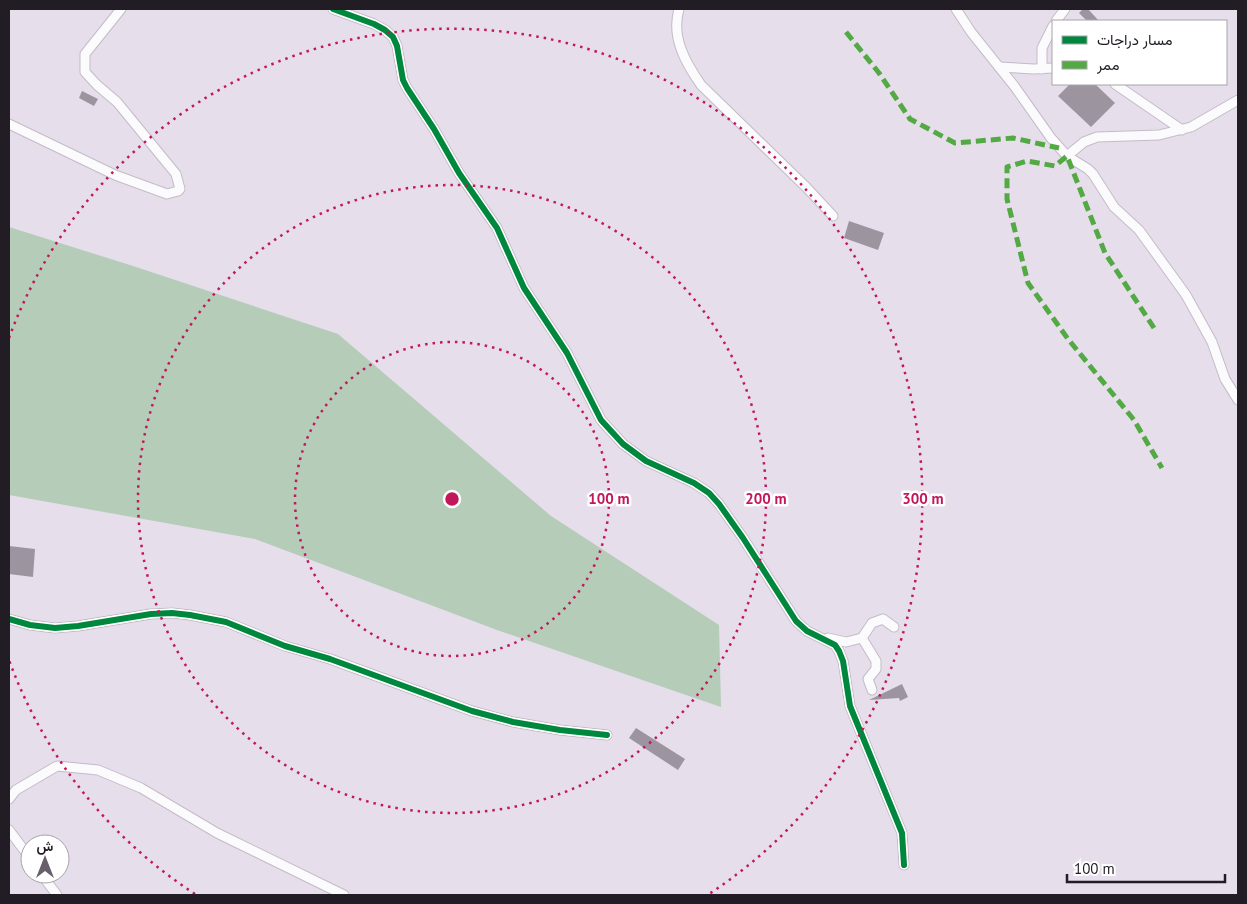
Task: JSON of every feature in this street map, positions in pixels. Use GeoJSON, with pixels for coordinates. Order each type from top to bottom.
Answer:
{"type":"FeatureCollection","features":[{"type":"Feature","properties":{"kind":"street"},"geometry":{"type":"LineString","coordinates":[[9,124],[115,175],[167,194],[180,189],[180,182],[176,174],[118,102],[97,85],[85,72],[84,54],[121,9]]}},
{"type":"Feature","properties":{"kind":"street"},"geometry":{"type":"LineString","coordinates":[[333,9],[374,24],[385,30],[392,37],[397,46],[403,80],[407,88],[434,129],[459,173],[489,215],[504,242],[524,288],[567,353],[601,420],[623,444],[646,461],[694,483],[708,493],[719,504],[743,538],[796,622],[807,631],[835,645],[843,661],[850,706],[902,833],[904,865]]}},
{"type":"Feature","properties":{"kind":"street"},"geometry":{"type":"LineString","coordinates":[[679,9],[677,16],[677,38],[688,67],[700,85],[807,188],[833,216]]}},
{"type":"Feature","properties":{"kind":"street"},"geometry":{"type":"LineString","coordinates":[[956,9],[971,32],[1015,87],[1051,138],[1066,156],[1093,174],[1114,207],[1139,230],[1186,295],[1212,342],[1224,379],[1238,400]]}},
{"type":"Feature","properties":{"kind":"street"},"geometry":{"type":"LineString","coordinates":[[1057,20],[1065,9]]}},
{"type":"Feature","properties":{"kind":"street"},"geometry":{"type":"LineString","coordinates":[[1042,69],[1042,48],[1052,28]]}},
{"type":"Feature","properties":{"kind":"street"},"geometry":{"type":"LineString","coordinates":[[999,67],[1052,68]]}},
{"type":"Feature","properties":{"kind":"street"},"geometry":{"type":"LineString","coordinates":[[1117,85],[1182,130]]}},
{"type":"Feature","properties":{"kind":"street"},"geometry":{"type":"LineString","coordinates":[[1066,156],[1084,142],[1097,137],[1159,135],[1182,130],[1205,120],[1225,106],[1238,100]]}},
{"type":"Feature","properties":{"kind":"street"},"geometry":{"type":"LineString","coordinates":[[9,619],[36,626],[55,628],[151,614],[190,614],[226,622],[285,646],[353,667],[472,711],[513,722],[607,735]]}},
{"type":"Feature","properties":{"kind":"street"},"geometry":{"type":"LineString","coordinates":[[820,637],[846,642],[862,638],[872,623],[883,619],[894,626]]}},
{"type":"Feature","properties":{"kind":"street"},"geometry":{"type":"LineString","coordinates":[[862,638],[876,661],[876,669],[868,679],[872,690]]}},
{"type":"Feature","properties":{"kind":"street"},"geometry":{"type":"LineString","coordinates":[[9,799],[16,790],[57,766],[98,770],[141,788],[217,833],[344,895]]}},
{"type":"Feature","properties":{"kind":"street"},"geometry":{"type":"LineString","coordinates":[[9,831],[20,845]]}},
{"type":"Feature","properties":{"kind":"street"},"geometry":{"type":"LineString","coordinates":[[49,884],[57,895]]}},
{"type":"Feature","properties":{"kind":"green space"},"geometry":{"type":"Polygon","coordinates":[[[9,227],[338,334],[551,516],[719,625],[721,707],[497,630],[255,539],[9,495],[9,227]]]}},
{"type":"Feature","properties":{"kind":"building"},"geometry":{"type":"Polygon","coordinates":[[[1083,9],[1088,9],[1098,20],[1086,20],[1079,13],[1083,9]]]}},
{"type":"Feature","properties":{"kind":"building"},"geometry":{"type":"Polygon","coordinates":[[[1069,85],[1096,85],[1115,103],[1091,127],[1058,96],[1069,85]]]}},
{"type":"Feature","properties":{"kind":"building"},"geometry":{"type":"Polygon","coordinates":[[[82,91],[98,99],[94,106],[79,98],[82,91]]]}},
{"type":"Feature","properties":{"kind":"building"},"geometry":{"type":"Polygon","coordinates":[[[849,221],[884,233],[878,250],[844,238],[849,221]]]}},
{"type":"Feature","properties":{"kind":"building"},"geometry":{"type":"Polygon","coordinates":[[[9,546],[35,549],[33,577],[9,574],[9,546]]]}},
{"type":"Feature","properties":{"kind":"building"},"geometry":{"type":"Polygon","coordinates":[[[902,684],[908,697],[900,701],[899,698],[869,700],[902,684]]]}},
{"type":"Feature","properties":{"kind":"building"},"geometry":{"type":"Polygon","coordinates":[[[636,728],[685,759],[678,770],[629,738],[636,728]]]}},
{"type":"Feature","properties":{"kind":"marked path"},"geometry":{"type":"LineString","coordinates":[[846,32],[879,73],[910,119],[955,143],[1013,138],[1059,148]]}},
{"type":"Feature","properties":{"kind":"marked path"},"geometry":{"type":"LineString","coordinates":[[1154,328],[1105,253],[1067,156],[1055,166],[1027,161],[1007,167],[1007,199],[1028,283],[1068,339],[1134,420],[1162,468]]}},
{"type":"Feature","properties":{"kind":"cycle path"},"geometry":{"type":"LineString","coordinates":[[333,9],[374,24],[393,37],[397,46],[403,80],[407,88],[434,129],[459,173],[497,228],[524,288],[567,353],[601,420],[623,444],[646,461],[694,483],[709,493],[743,538],[796,621],[807,631],[835,645],[843,661],[850,706],[902,833],[904,865]]}},
{"type":"Feature","properties":{"kind":"cycle path"},"geometry":{"type":"LineString","coordinates":[[9,619],[30,625],[55,628],[151,614],[172,613],[190,615],[226,622],[285,646],[330,659],[472,711],[513,722],[607,735]]}}]}
